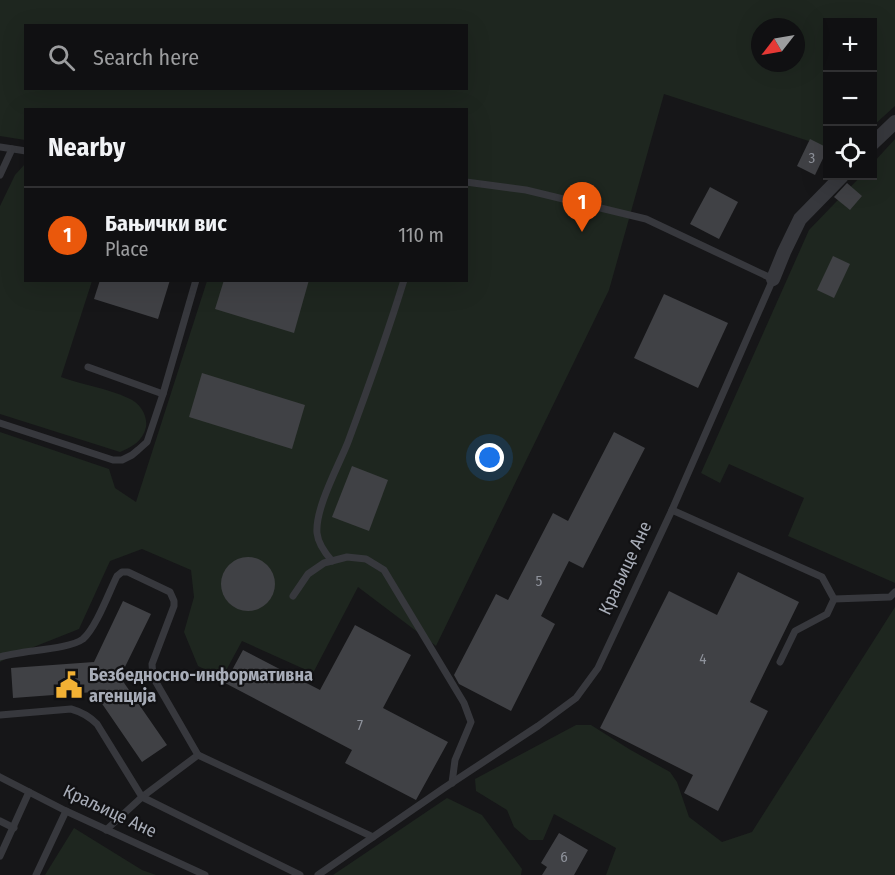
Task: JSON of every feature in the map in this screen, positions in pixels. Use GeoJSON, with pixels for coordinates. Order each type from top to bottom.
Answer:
{"type":"FeatureCollection","features":[{"type":"Feature","properties":{"kind":"street"},"geometry":{"type":"LineString","coordinates":[[877,140],[895,122]]}},
{"type":"Feature","properties":{"kind":"street","name":"Краљице Ане"},"geometry":{"type":"LineString","coordinates":[[772,279],[800,219],[838,180]]}},
{"type":"Feature","properties":{"kind":"lane"},"geometry":{"type":"LineString","coordinates":[[0,147],[24,151]]}},
{"type":"Feature","properties":{"kind":"lane"},"geometry":{"type":"LineString","coordinates":[[0,175],[12,149]]}},
{"type":"Feature","properties":{"kind":"lane"},"geometry":{"type":"LineString","coordinates":[[468,182],[526,190],[646,219],[772,279]]}},
{"type":"Feature","properties":{"kind":"lane","name":"Краљице Ане"},"geometry":{"type":"LineString","coordinates":[[318,875],[576,698],[598,668],[672,510],[772,279]]}},
{"type":"Feature","properties":{"kind":"lane"},"geometry":{"type":"LineString","coordinates":[[0,423],[113,460],[122,460],[138,450],[147,442],[195,282]]}},
{"type":"Feature","properties":{"kind":"lane"},"geometry":{"type":"LineString","coordinates":[[332,561],[323,550],[317,534],[319,512],[367,389],[403,282]]}},
{"type":"Feature","properties":{"kind":"lane"},"geometry":{"type":"LineString","coordinates":[[88,367],[163,394]]}},
{"type":"Feature","properties":{"kind":"lane"},"geometry":{"type":"LineString","coordinates":[[672,510],[822,577],[834,599]]}},
{"type":"Feature","properties":{"kind":"lane"},"geometry":{"type":"LineString","coordinates":[[293,596],[308,574],[324,563],[347,557],[366,559],[384,570],[464,703],[471,722],[455,760],[452,783]]}},
{"type":"Feature","properties":{"kind":"lane"},"geometry":{"type":"LineString","coordinates":[[0,657],[12,653],[71,645],[83,638],[92,628],[117,576],[122,572],[128,572],[170,592],[174,606],[153,664],[153,677],[198,755],[373,837]]}},
{"type":"Feature","properties":{"kind":"lane"},"geometry":{"type":"LineString","coordinates":[[834,599],[890,597],[895,592]]}},
{"type":"Feature","properties":{"kind":"lane"},"geometry":{"type":"LineString","coordinates":[[780,662],[795,631],[827,614],[834,599]]}},
{"type":"Feature","properties":{"kind":"lane"},"geometry":{"type":"LineString","coordinates":[[0,716],[71,709],[80,711],[97,724],[142,797],[300,875]]}},
{"type":"Feature","properties":{"kind":"lane"},"geometry":{"type":"LineString","coordinates":[[106,830],[142,797],[198,755]]}},
{"type":"Feature","properties":{"kind":"lane","name":"Краљице Ане"},"geometry":{"type":"LineString","coordinates":[[0,777],[66,811],[205,875]]}},
{"type":"Feature","properties":{"kind":"lane"},"geometry":{"type":"LineString","coordinates":[[0,856],[29,792]]}},
{"type":"Feature","properties":{"kind":"lane"},"geometry":{"type":"LineString","coordinates":[[36,875],[66,811]]}},
{"type":"Feature","properties":{"kind":"lane"},"geometry":{"type":"LineString","coordinates":[[0,821],[14,828]]}},
{"type":"Feature","properties":{"kind":"shaded area"},"geometry":{"type":"Polygon","coordinates":[[[0,0],[895,0],[895,106],[877,122],[877,18],[823,18],[823,146],[664,94],[609,290],[436,646],[358,587],[313,673],[242,641],[222,678],[198,666],[184,632],[194,597],[191,570],[142,549],[110,561],[79,629],[0,662],[0,432],[109,469],[115,488],[136,502],[207,282],[468,282],[468,108],[24,108],[24,140],[0,136],[0,0]]]}},
{"type":"Feature","properties":{"kind":"shaded area"},"geometry":{"type":"Polygon","coordinates":[[[895,139],[895,583],[788,536],[804,498],[729,464],[720,483],[701,473],[809,230],[857,180],[877,180],[877,159],[895,139]]]}},
{"type":"Feature","properties":{"kind":"shaded area"},"geometry":{"type":"Polygon","coordinates":[[[24,165],[24,282],[92,282],[61,377],[132,400],[139,406],[146,418],[145,432],[142,436],[136,443],[120,452],[0,414],[0,206],[15,175],[24,165]]]}},
{"type":"Feature","properties":{"kind":"shaded area"},"geometry":{"type":"Polygon","coordinates":[[[895,607],[895,875],[606,875],[616,848],[554,814],[543,840],[529,840],[514,827],[507,810],[476,791],[475,779],[576,725],[591,725],[670,772],[677,782],[689,817],[722,842],[752,832],[895,607]]]}},
{"type":"Feature","properties":{"kind":"shaded area"},"geometry":{"type":"Polygon","coordinates":[[[447,798],[482,815],[522,869],[521,875],[333,875],[447,798]]]}},
{"type":"Feature","properties":{"kind":"shaded area"},"geometry":{"type":"Polygon","coordinates":[[[74,828],[142,870],[156,875],[45,875],[74,828]]]}},
{"type":"Feature","properties":{"kind":"building"},"geometry":{"type":"Polygon","coordinates":[[[810,139],[823,146],[823,158],[815,175],[797,166],[810,139]]]}},
{"type":"Feature","properties":{"kind":"building"},"geometry":{"type":"Polygon","coordinates":[[[847,183],[862,196],[850,210],[834,197],[847,183]]]}},
{"type":"Feature","properties":{"kind":"building"},"geometry":{"type":"Polygon","coordinates":[[[710,187],[738,202],[719,239],[690,224],[710,187]]]}},
{"type":"Feature","properties":{"kind":"building"},"geometry":{"type":"Polygon","coordinates":[[[833,256],[850,264],[834,298],[817,290],[833,256]]]}},
{"type":"Feature","properties":{"kind":"building"},"geometry":{"type":"Polygon","coordinates":[[[99,282],[169,282],[158,319],[94,299],[99,282]]]}},
{"type":"Feature","properties":{"kind":"building"},"geometry":{"type":"Polygon","coordinates":[[[223,282],[308,282],[294,333],[215,309],[223,282]]]}},
{"type":"Feature","properties":{"kind":"building"},"geometry":{"type":"Polygon","coordinates":[[[664,294],[728,323],[698,388],[634,358],[664,294]]]}},
{"type":"Feature","properties":{"kind":"building"},"geometry":{"type":"Polygon","coordinates":[[[202,373],[305,405],[292,449],[189,417],[202,373]]]}},
{"type":"Feature","properties":{"kind":"building"},"geometry":{"type":"Polygon","coordinates":[[[614,432],[645,448],[583,568],[569,561],[541,616],[555,624],[511,711],[459,684],[454,675],[496,594],[508,600],[553,513],[568,521],[614,432]]]}},
{"type":"Feature","properties":{"kind":"building"},"geometry":{"type":"Polygon","coordinates":[[[352,466],[388,480],[369,531],[332,517],[352,466]]]}},
{"type":"Feature","properties":{"kind":"building"},"geometry":{"type":"Polygon","coordinates":[[[243,557],[253,557],[267,565],[273,574],[275,584],[273,594],[267,603],[253,611],[243,611],[226,599],[221,589],[221,579],[233,562],[243,557]]]}},
{"type":"Feature","properties":{"kind":"building"},"geometry":{"type":"Polygon","coordinates":[[[738,572],[799,602],[750,702],[768,711],[718,811],[684,793],[693,775],[600,728],[669,591],[717,615],[738,572]]]}},
{"type":"Feature","properties":{"kind":"building","name":"Безбедносно-информативна агенција"},"geometry":{"type":"Polygon","coordinates":[[[123,601],[151,614],[120,677],[167,745],[142,762],[94,692],[13,698],[11,668],[94,662],[123,601]]]}},
{"type":"Feature","properties":{"kind":"building"},"geometry":{"type":"Polygon","coordinates":[[[355,625],[411,655],[383,708],[448,742],[416,800],[345,763],[352,750],[225,683],[243,650],[320,690],[355,625]]]}},
{"type":"Feature","properties":{"kind":"building"},"geometry":{"type":"Polygon","coordinates":[[[559,833],[588,850],[574,875],[542,875],[547,867],[541,863],[559,833]]]}},
{"type":"Feature","properties":{"kind":"place","name":"Бањички вис"},"geometry":{"type":"Point","coordinates":[582,232]}},
{"type":"Feature","properties":{"kind":"place","name":"Безбедносно-информативна агенција"},"geometry":{"type":"Point","coordinates":[69,685]}}]}
